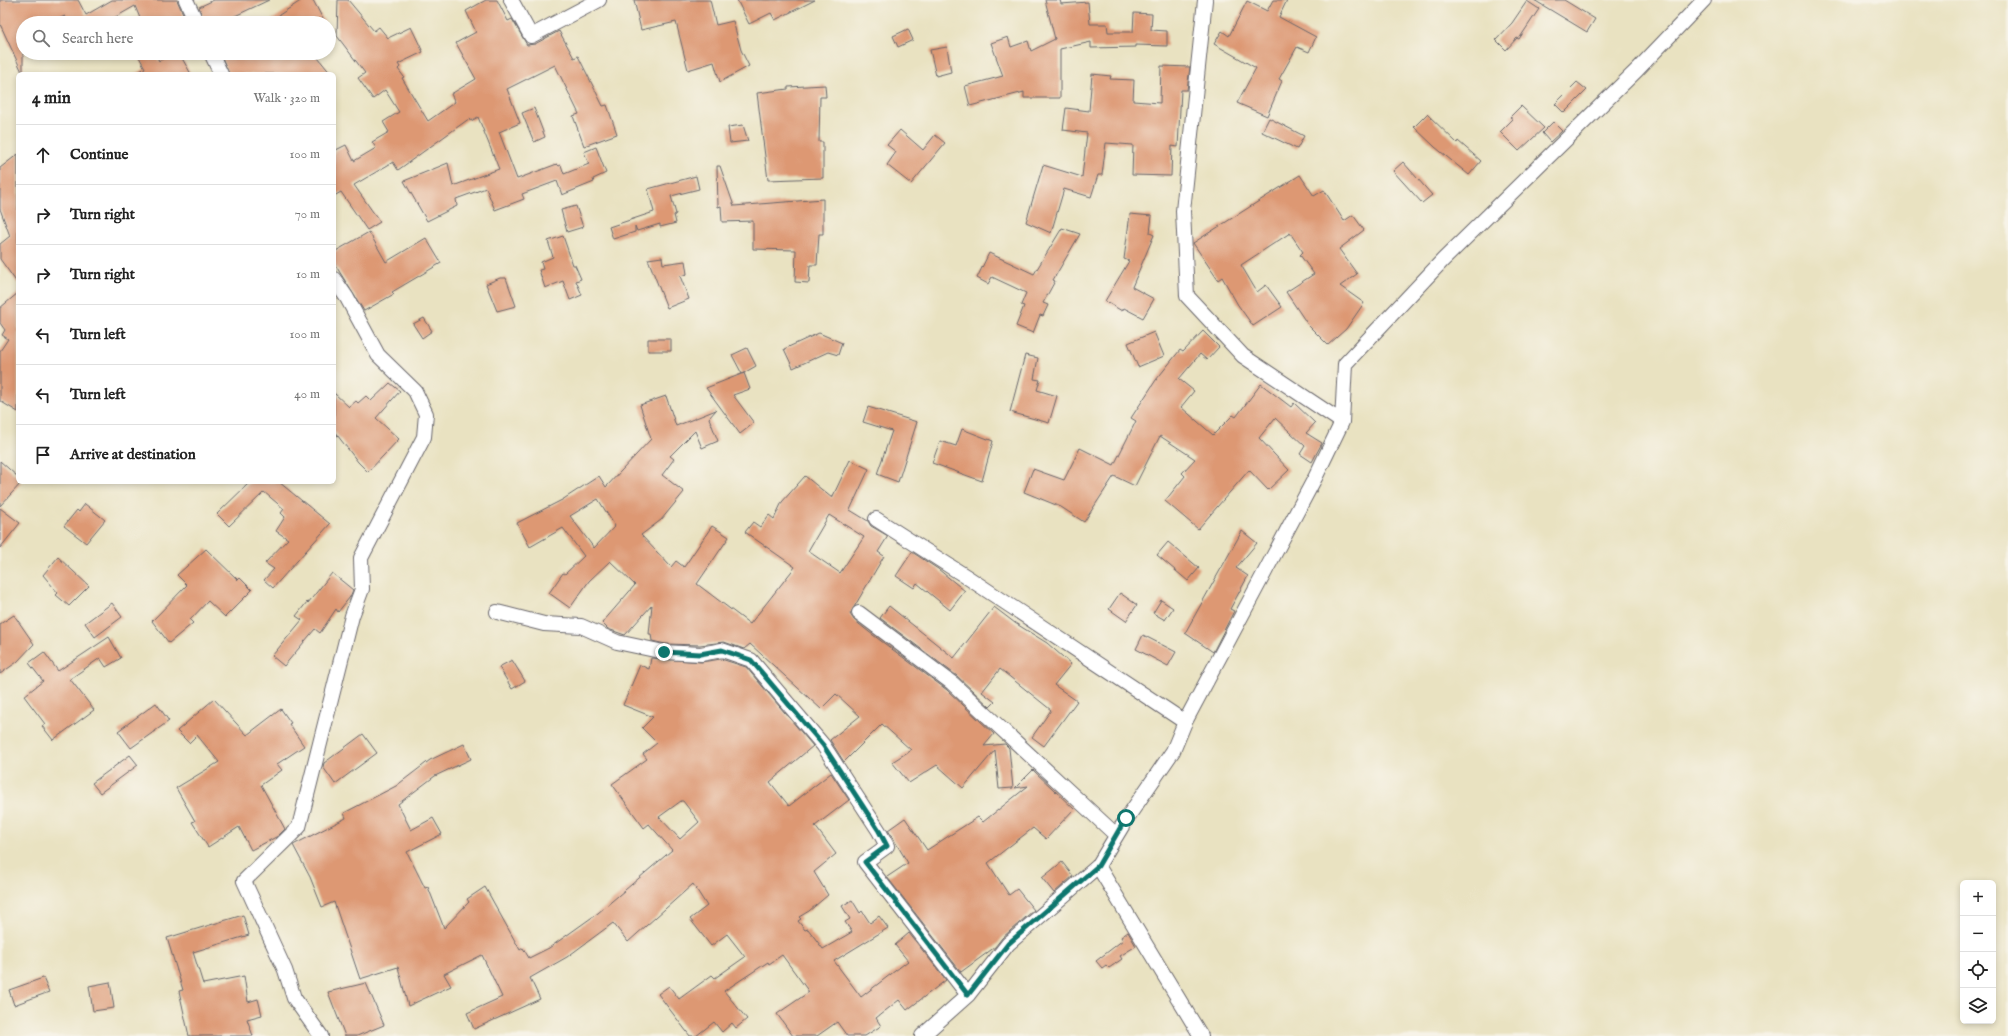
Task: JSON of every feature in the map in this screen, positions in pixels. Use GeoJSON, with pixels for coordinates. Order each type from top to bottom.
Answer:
{"type":"FeatureCollection","features":[{"type":"Feature","properties":{"kind":"street"},"geometry":{"type":"LineString","coordinates":[[186,0],[194,16]]}},
{"type":"Feature","properties":{"kind":"street"},"geometry":{"type":"LineString","coordinates":[[510,0],[531,36],[599,0]]}},
{"type":"Feature","properties":{"kind":"street"},"geometry":{"type":"LineString","coordinates":[[1205,0],[1183,211],[1187,296],[1243,356],[1342,422]]}},
{"type":"Feature","properties":{"kind":"street"},"geometry":{"type":"LineString","coordinates":[[922,1036],[968,995],[1008,944],[1098,866],[1116,835],[1173,751],[1185,722],[1316,476],[1342,422],[1345,364],[1443,260],[1637,70],[1704,0]]}},
{"type":"Feature","properties":{"kind":"street"},"geometry":{"type":"LineString","coordinates":[[214,60],[220,72]]}},
{"type":"Feature","properties":{"kind":"street"},"geometry":{"type":"LineString","coordinates":[[321,1036],[294,998],[284,970],[244,881],[299,827],[352,616],[362,589],[361,558],[424,437],[426,414],[415,391],[378,355],[336,282]]}},
{"type":"Feature","properties":{"kind":"street"},"geometry":{"type":"LineString","coordinates":[[876,519],[970,579],[1185,722]]}},
{"type":"Feature","properties":{"kind":"street"},"geometry":{"type":"LineString","coordinates":[[497,612],[544,624],[581,626],[617,642],[664,652],[700,654],[722,650],[751,660],[823,745],[879,831],[887,846],[865,862],[968,995]]}},
{"type":"Feature","properties":{"kind":"street"},"geometry":{"type":"LineString","coordinates":[[859,613],[952,683],[1116,835]]}},
{"type":"Feature","properties":{"kind":"street"},"geometry":{"type":"LineString","coordinates":[[1098,866],[1201,1036]]}},
{"type":"Feature","properties":{"kind":"building"},"geometry":{"type":"Polygon","coordinates":[[[0,0],[78,0],[86,15],[112,0],[177,0],[184,16],[139,16],[135,6],[117,16],[16,16],[16,59],[0,24],[0,0]]]}},
{"type":"Feature","properties":{"kind":"building"},"geometry":{"type":"Polygon","coordinates":[[[214,0],[269,0],[235,16],[202,16],[199,7],[214,0]]]}},
{"type":"Feature","properties":{"kind":"building"},"geometry":{"type":"Polygon","coordinates":[[[302,0],[313,0],[321,16],[278,16],[302,0]]]}},
{"type":"Feature","properties":{"kind":"building"},"geometry":{"type":"Polygon","coordinates":[[[338,0],[348,0],[374,31],[379,27],[388,38],[411,27],[423,52],[398,64],[400,67],[398,69],[428,121],[455,102],[451,94],[476,79],[456,43],[476,32],[466,11],[486,0],[497,0],[508,21],[512,19],[527,45],[535,44],[559,31],[574,58],[578,56],[603,106],[607,105],[617,134],[584,146],[573,116],[579,114],[555,65],[507,89],[520,123],[499,132],[517,179],[557,164],[559,166],[561,165],[564,174],[589,164],[584,152],[596,147],[606,173],[593,179],[594,182],[562,195],[557,181],[522,194],[524,199],[495,210],[486,188],[456,199],[457,206],[427,221],[404,181],[448,163],[453,186],[499,169],[478,117],[471,121],[470,118],[398,170],[393,162],[354,185],[380,222],[367,230],[341,192],[336,195],[336,150],[346,145],[354,161],[376,148],[372,142],[389,132],[383,122],[399,112],[385,90],[373,99],[358,78],[365,73],[337,36],[338,0]]]}},
{"type":"Feature","properties":{"kind":"building"},"geometry":{"type":"Polygon","coordinates":[[[634,0],[710,0],[716,25],[733,21],[741,50],[749,66],[720,82],[714,62],[688,70],[676,22],[641,30],[634,0]]]}},
{"type":"Feature","properties":{"kind":"building"},"geometry":{"type":"Polygon","coordinates":[[[737,0],[815,0],[775,20],[771,13],[749,24],[737,0]]]}},
{"type":"Feature","properties":{"kind":"building"},"geometry":{"type":"Polygon","coordinates":[[[1045,0],[1060,0],[1061,4],[1088,2],[1090,24],[1107,24],[1108,32],[1133,32],[1134,13],[1152,14],[1151,30],[1167,31],[1167,46],[1136,45],[1136,47],[1091,48],[1091,42],[1060,49],[1060,98],[1024,98],[1024,92],[970,106],[965,86],[1003,76],[991,43],[1008,37],[1011,47],[1028,41],[1031,51],[1055,39],[1045,0]]]}},
{"type":"Feature","properties":{"kind":"building"},"geometry":{"type":"Polygon","coordinates":[[[1273,0],[1287,0],[1279,17],[1316,37],[1309,52],[1297,47],[1279,79],[1282,81],[1267,116],[1237,103],[1256,68],[1214,44],[1222,31],[1229,36],[1247,1],[1267,11],[1273,0]]]}},
{"type":"Feature","properties":{"kind":"building"},"geometry":{"type":"Polygon","coordinates":[[[1534,0],[1564,0],[1595,19],[1587,32],[1534,0]]]}},
{"type":"Feature","properties":{"kind":"building"},"geometry":{"type":"Polygon","coordinates":[[[1527,1],[1539,9],[1519,39],[1517,38],[1506,50],[1496,40],[1512,23],[1527,1]]]}},
{"type":"Feature","properties":{"kind":"building"},"geometry":{"type":"Polygon","coordinates":[[[908,29],[913,40],[898,47],[893,36],[908,29]]]}},
{"type":"Feature","properties":{"kind":"building"},"geometry":{"type":"Polygon","coordinates":[[[947,47],[951,72],[936,76],[930,50],[947,47]]]}},
{"type":"Feature","properties":{"kind":"building"},"geometry":{"type":"Polygon","coordinates":[[[17,60],[23,60],[22,72],[17,60]]]}},
{"type":"Feature","properties":{"kind":"building"},"geometry":{"type":"Polygon","coordinates":[[[141,60],[183,60],[190,72],[138,72],[145,68],[141,60]]]}},
{"type":"Feature","properties":{"kind":"building"},"geometry":{"type":"Polygon","coordinates":[[[223,60],[320,60],[329,72],[228,72],[223,60]]]}},
{"type":"Feature","properties":{"kind":"building"},"geometry":{"type":"Polygon","coordinates":[[[1161,66],[1190,67],[1187,90],[1181,90],[1178,147],[1172,146],[1171,176],[1132,175],[1133,145],[1106,143],[1102,175],[1098,175],[1091,197],[1064,189],[1051,233],[1026,222],[1043,165],[1082,177],[1087,133],[1063,130],[1066,108],[1089,111],[1092,74],[1111,76],[1110,79],[1134,80],[1133,101],[1160,103],[1161,66]]]}},
{"type":"Feature","properties":{"kind":"building"},"geometry":{"type":"Polygon","coordinates":[[[1577,82],[1587,90],[1564,113],[1555,104],[1577,82]]]}},
{"type":"Feature","properties":{"kind":"building"},"geometry":{"type":"Polygon","coordinates":[[[825,85],[826,97],[820,97],[819,142],[823,142],[823,178],[768,180],[757,93],[788,89],[788,87],[825,85]]]}},
{"type":"Feature","properties":{"kind":"building"},"geometry":{"type":"Polygon","coordinates":[[[1521,106],[1544,128],[1519,151],[1500,132],[1513,119],[1510,117],[1521,106]]]}},
{"type":"Feature","properties":{"kind":"building"},"geometry":{"type":"Polygon","coordinates":[[[534,108],[545,137],[534,142],[522,113],[534,108]]]}},
{"type":"Feature","properties":{"kind":"building"},"geometry":{"type":"Polygon","coordinates":[[[1427,114],[1457,143],[1458,141],[1481,161],[1469,175],[1435,147],[1414,127],[1427,114]]]}},
{"type":"Feature","properties":{"kind":"building"},"geometry":{"type":"Polygon","coordinates":[[[1269,118],[1304,136],[1297,149],[1262,132],[1269,118]]]}},
{"type":"Feature","properties":{"kind":"building"},"geometry":{"type":"Polygon","coordinates":[[[1553,122],[1562,131],[1550,142],[1542,133],[1553,122]]]}},
{"type":"Feature","properties":{"kind":"building"},"geometry":{"type":"Polygon","coordinates":[[[743,125],[748,141],[730,143],[728,127],[743,125]]]}},
{"type":"Feature","properties":{"kind":"building"},"geometry":{"type":"Polygon","coordinates":[[[900,130],[923,150],[935,135],[945,143],[911,184],[887,165],[896,152],[887,145],[900,130]]]}},
{"type":"Feature","properties":{"kind":"building"},"geometry":{"type":"Polygon","coordinates":[[[16,156],[16,281],[0,259],[0,244],[10,236],[0,209],[0,168],[16,156]]]}},
{"type":"Feature","properties":{"kind":"building"},"geometry":{"type":"Polygon","coordinates":[[[1403,162],[1432,195],[1422,203],[1393,171],[1403,162]]]}},
{"type":"Feature","properties":{"kind":"building"},"geometry":{"type":"Polygon","coordinates":[[[717,166],[720,166],[734,206],[823,199],[823,234],[819,234],[817,265],[810,265],[809,283],[795,282],[796,250],[753,249],[753,221],[722,222],[721,206],[718,207],[717,166]]]}},
{"type":"Feature","properties":{"kind":"building"},"geometry":{"type":"Polygon","coordinates":[[[1300,175],[1314,196],[1324,190],[1344,221],[1353,215],[1364,230],[1339,249],[1357,274],[1340,286],[1364,303],[1346,329],[1328,345],[1308,325],[1286,292],[1314,274],[1300,255],[1303,252],[1290,233],[1241,265],[1257,292],[1266,285],[1282,307],[1253,326],[1238,305],[1222,277],[1218,280],[1193,243],[1300,175]]]}},
{"type":"Feature","properties":{"kind":"building"},"geometry":{"type":"Polygon","coordinates":[[[696,176],[699,189],[671,196],[676,214],[674,215],[676,223],[660,227],[660,224],[637,231],[635,226],[635,232],[613,239],[609,227],[654,212],[648,189],[696,176]]]}},
{"type":"Feature","properties":{"kind":"building"},"geometry":{"type":"Polygon","coordinates":[[[576,206],[583,227],[567,232],[561,210],[576,206]]]}},
{"type":"Feature","properties":{"kind":"building"},"geometry":{"type":"Polygon","coordinates":[[[1130,214],[1152,216],[1150,233],[1154,235],[1132,287],[1154,299],[1143,318],[1124,308],[1122,311],[1105,301],[1129,261],[1124,259],[1130,214]]]}},
{"type":"Feature","properties":{"kind":"building"},"geometry":{"type":"Polygon","coordinates":[[[1062,228],[1080,234],[1053,280],[1055,281],[1043,303],[1048,305],[1043,316],[1040,315],[1033,333],[1016,326],[1024,306],[1021,305],[1026,293],[992,277],[988,284],[977,278],[989,253],[1034,274],[1062,228]]]}},
{"type":"Feature","properties":{"kind":"building"},"geometry":{"type":"Polygon","coordinates":[[[369,232],[386,262],[426,238],[441,263],[392,292],[394,294],[364,311],[336,266],[336,251],[369,232]]]}},
{"type":"Feature","properties":{"kind":"building"},"geometry":{"type":"Polygon","coordinates":[[[563,236],[573,265],[575,265],[581,279],[576,281],[582,295],[570,300],[563,281],[545,288],[539,270],[543,269],[541,262],[553,257],[548,241],[563,236]]]}},
{"type":"Feature","properties":{"kind":"building"},"geometry":{"type":"Polygon","coordinates":[[[662,257],[663,264],[685,261],[687,274],[680,276],[689,299],[667,308],[648,259],[662,257]]]}},
{"type":"Feature","properties":{"kind":"building"},"geometry":{"type":"Polygon","coordinates":[[[500,278],[506,278],[516,306],[497,311],[486,284],[500,278]]]}},
{"type":"Feature","properties":{"kind":"building"},"geometry":{"type":"Polygon","coordinates":[[[16,295],[16,411],[0,401],[0,351],[8,339],[2,335],[5,330],[0,323],[0,308],[16,295]]]}},
{"type":"Feature","properties":{"kind":"building"},"geometry":{"type":"Polygon","coordinates":[[[424,318],[432,331],[422,338],[413,324],[424,318]]]}},
{"type":"Feature","properties":{"kind":"building"},"geometry":{"type":"Polygon","coordinates":[[[1203,331],[1219,347],[1207,360],[1200,354],[1179,379],[1194,391],[1181,407],[1213,435],[1233,415],[1236,417],[1261,384],[1291,407],[1294,403],[1315,423],[1306,433],[1322,443],[1312,462],[1300,454],[1305,446],[1275,418],[1259,438],[1289,470],[1268,490],[1249,470],[1198,529],[1165,501],[1185,476],[1182,473],[1195,459],[1160,436],[1135,486],[1114,476],[1084,522],[1061,507],[1024,492],[1033,469],[1064,480],[1080,448],[1114,465],[1136,421],[1131,418],[1156,380],[1180,350],[1183,352],[1203,331]]]}},
{"type":"Feature","properties":{"kind":"building"},"geometry":{"type":"Polygon","coordinates":[[[1154,332],[1164,356],[1138,367],[1128,343],[1154,332]]]}},
{"type":"Feature","properties":{"kind":"building"},"geometry":{"type":"Polygon","coordinates":[[[819,333],[842,343],[838,355],[828,352],[793,368],[784,349],[819,333]]]}},
{"type":"Feature","properties":{"kind":"building"},"geometry":{"type":"Polygon","coordinates":[[[648,339],[671,339],[671,351],[648,351],[648,339]]]}},
{"type":"Feature","properties":{"kind":"building"},"geometry":{"type":"Polygon","coordinates":[[[747,348],[756,366],[742,374],[732,355],[747,348]]]}},
{"type":"Feature","properties":{"kind":"building"},"geometry":{"type":"Polygon","coordinates":[[[1025,355],[1038,358],[1034,379],[1040,380],[1037,390],[1057,396],[1049,423],[1010,412],[1025,355]]]}},
{"type":"Feature","properties":{"kind":"building"},"geometry":{"type":"Polygon","coordinates":[[[744,373],[750,389],[733,395],[754,423],[740,434],[706,388],[744,373]]]}},
{"type":"Feature","properties":{"kind":"building"},"geometry":{"type":"Polygon","coordinates":[[[390,383],[400,391],[376,418],[399,439],[368,472],[358,462],[336,434],[336,395],[349,407],[356,401],[358,403],[366,396],[371,401],[390,383]]]}},
{"type":"Feature","properties":{"kind":"building"},"geometry":{"type":"Polygon","coordinates":[[[666,396],[676,426],[716,410],[709,418],[718,441],[702,448],[695,431],[670,456],[674,459],[662,475],[684,492],[661,520],[641,535],[671,567],[676,561],[684,567],[712,526],[729,537],[697,584],[750,624],[795,567],[745,532],[753,522],[760,527],[769,515],[774,519],[782,502],[805,476],[832,498],[850,460],[869,469],[850,510],[868,521],[871,526],[888,536],[878,552],[884,556],[850,614],[854,620],[869,632],[947,690],[994,734],[984,746],[1005,744],[1009,748],[1013,788],[999,789],[995,750],[963,788],[937,765],[909,783],[892,762],[911,750],[882,724],[844,762],[830,740],[860,716],[836,694],[821,709],[750,644],[744,649],[724,642],[700,645],[665,644],[652,641],[651,634],[649,634],[652,605],[625,635],[608,629],[602,623],[635,585],[610,561],[589,581],[570,608],[549,593],[563,573],[565,574],[584,556],[563,528],[530,547],[517,523],[562,500],[599,476],[606,487],[651,439],[640,405],[666,396]],[[598,499],[570,516],[594,548],[615,526],[598,499]],[[829,515],[808,551],[840,573],[864,537],[829,515]]]}},
{"type":"Feature","properties":{"kind":"building"},"geometry":{"type":"Polygon","coordinates":[[[868,407],[917,422],[898,482],[877,474],[892,431],[863,422],[868,407]]]}},
{"type":"Feature","properties":{"kind":"building"},"geometry":{"type":"Polygon","coordinates":[[[962,429],[993,441],[982,481],[932,463],[940,441],[956,446],[962,429]]]}},
{"type":"Feature","properties":{"kind":"building"},"geometry":{"type":"Polygon","coordinates":[[[0,461],[16,475],[16,484],[20,484],[0,506],[0,461]]]}},
{"type":"Feature","properties":{"kind":"building"},"geometry":{"type":"Polygon","coordinates":[[[248,484],[281,484],[330,524],[273,588],[264,580],[274,569],[265,563],[288,539],[276,531],[285,517],[281,513],[284,509],[264,492],[229,526],[217,514],[248,484]]]}},
{"type":"Feature","properties":{"kind":"building"},"geometry":{"type":"Polygon","coordinates":[[[85,504],[105,520],[86,543],[64,526],[77,510],[79,512],[85,504]]]}},
{"type":"Feature","properties":{"kind":"building"},"geometry":{"type":"Polygon","coordinates":[[[0,508],[20,523],[0,548],[0,508]]]}},
{"type":"Feature","properties":{"kind":"building"},"geometry":{"type":"Polygon","coordinates":[[[1242,531],[1257,543],[1236,568],[1248,576],[1230,609],[1234,611],[1213,652],[1185,633],[1242,531]]]}},
{"type":"Feature","properties":{"kind":"building"},"geometry":{"type":"Polygon","coordinates":[[[1168,542],[1199,568],[1188,581],[1157,555],[1168,542]]]}},
{"type":"Feature","properties":{"kind":"building"},"geometry":{"type":"Polygon","coordinates":[[[206,549],[238,580],[240,578],[252,590],[225,617],[208,601],[190,620],[193,623],[169,643],[152,621],[187,585],[177,575],[206,549]]]}},
{"type":"Feature","properties":{"kind":"building"},"geometry":{"type":"Polygon","coordinates":[[[912,552],[938,569],[965,591],[950,610],[917,583],[914,588],[896,576],[912,552]]]}},
{"type":"Feature","properties":{"kind":"building"},"geometry":{"type":"Polygon","coordinates":[[[58,557],[89,586],[69,606],[56,595],[58,593],[43,575],[58,557]]]}},
{"type":"Feature","properties":{"kind":"building"},"geometry":{"type":"Polygon","coordinates":[[[332,573],[353,590],[350,597],[338,612],[336,609],[320,633],[315,629],[284,666],[272,656],[302,620],[296,616],[332,573]]]}},
{"type":"Feature","properties":{"kind":"building"},"geometry":{"type":"Polygon","coordinates":[[[1120,593],[1137,605],[1126,621],[1109,609],[1120,593]]]}},
{"type":"Feature","properties":{"kind":"building"},"geometry":{"type":"Polygon","coordinates":[[[1161,600],[1173,608],[1165,620],[1153,613],[1161,600]]]}},
{"type":"Feature","properties":{"kind":"building"},"geometry":{"type":"Polygon","coordinates":[[[112,603],[122,617],[95,637],[85,623],[112,603]]]}},
{"type":"Feature","properties":{"kind":"building"},"geometry":{"type":"Polygon","coordinates":[[[889,606],[954,658],[994,607],[1015,623],[1047,643],[1071,664],[1054,685],[1077,701],[1044,746],[1032,737],[1051,710],[1000,669],[982,692],[995,702],[990,707],[957,676],[880,618],[889,606]]]}},
{"type":"Feature","properties":{"kind":"building"},"geometry":{"type":"Polygon","coordinates":[[[14,615],[34,644],[17,662],[0,674],[0,624],[14,615]]]}},
{"type":"Feature","properties":{"kind":"building"},"geometry":{"type":"Polygon","coordinates":[[[1143,635],[1176,652],[1168,666],[1136,649],[1143,635]]]}},
{"type":"Feature","properties":{"kind":"building"},"geometry":{"type":"Polygon","coordinates":[[[109,637],[121,658],[106,667],[100,658],[70,679],[94,710],[53,740],[42,726],[45,724],[24,696],[43,681],[29,663],[44,652],[58,671],[109,637]]]}},
{"type":"Feature","properties":{"kind":"building"},"geometry":{"type":"Polygon","coordinates":[[[651,658],[701,662],[721,659],[746,667],[813,746],[770,782],[789,806],[831,773],[849,800],[815,826],[836,854],[814,872],[828,895],[809,911],[799,917],[801,919],[798,921],[805,930],[808,929],[823,949],[852,932],[845,922],[850,919],[842,906],[852,900],[860,913],[862,911],[870,923],[879,916],[888,928],[834,961],[861,997],[908,961],[895,945],[909,933],[946,980],[907,1010],[899,1000],[876,1018],[881,1026],[865,1036],[847,1036],[837,1022],[817,1036],[793,1036],[777,1014],[809,992],[782,955],[769,964],[768,962],[724,991],[747,1019],[736,1028],[732,1023],[722,1032],[714,1022],[696,1036],[690,1036],[658,994],[669,986],[679,999],[712,975],[715,978],[745,957],[727,934],[711,946],[690,919],[707,906],[693,884],[628,942],[613,923],[567,957],[530,978],[540,999],[474,1029],[467,1013],[502,997],[482,955],[444,974],[451,986],[408,1006],[398,967],[360,979],[334,902],[322,907],[310,877],[293,845],[346,818],[344,813],[396,786],[430,760],[464,744],[471,759],[435,776],[398,804],[411,830],[433,818],[442,834],[407,852],[425,888],[428,887],[444,928],[469,902],[467,899],[485,887],[520,950],[523,948],[529,958],[549,948],[598,913],[672,850],[649,824],[644,828],[612,784],[647,759],[643,754],[657,743],[642,728],[653,717],[623,705],[640,665],[649,669],[651,658]],[[683,801],[659,817],[680,839],[699,822],[683,801]]]}},
{"type":"Feature","properties":{"kind":"building"},"geometry":{"type":"Polygon","coordinates":[[[512,660],[525,681],[512,689],[499,667],[512,660]]]}},
{"type":"Feature","properties":{"kind":"building"},"geometry":{"type":"Polygon","coordinates":[[[214,699],[247,735],[281,709],[304,746],[277,764],[282,770],[261,785],[285,829],[278,836],[251,850],[239,827],[208,847],[192,822],[195,821],[176,788],[219,762],[197,735],[189,743],[177,731],[214,699]]]}},
{"type":"Feature","properties":{"kind":"building"},"geometry":{"type":"Polygon","coordinates":[[[156,703],[169,721],[131,748],[118,731],[156,703]]]}},
{"type":"Feature","properties":{"kind":"building"},"geometry":{"type":"Polygon","coordinates":[[[363,734],[377,753],[335,784],[323,767],[324,763],[363,734]]]}},
{"type":"Feature","properties":{"kind":"building"},"geometry":{"type":"Polygon","coordinates":[[[130,755],[138,765],[100,793],[92,783],[130,755]]]}},
{"type":"Feature","properties":{"kind":"building"},"geometry":{"type":"Polygon","coordinates":[[[1033,770],[1074,809],[1046,839],[1033,828],[988,863],[1009,895],[1017,889],[1034,910],[1002,938],[995,947],[961,972],[887,877],[908,863],[888,830],[905,818],[927,850],[978,817],[983,822],[1028,786],[1015,788],[1033,770]]]}},
{"type":"Feature","properties":{"kind":"building"},"geometry":{"type":"Polygon","coordinates":[[[1062,862],[1073,876],[1054,893],[1042,878],[1062,862]]]}},
{"type":"Feature","properties":{"kind":"building"},"geometry":{"type":"Polygon","coordinates":[[[243,915],[249,935],[193,952],[203,984],[244,976],[248,1002],[258,999],[262,1015],[247,1019],[253,1036],[189,1036],[179,991],[183,990],[167,938],[243,915]]]}},
{"type":"Feature","properties":{"kind":"building"},"geometry":{"type":"Polygon","coordinates":[[[1128,932],[1136,946],[1120,956],[1122,959],[1109,968],[1106,965],[1102,968],[1096,961],[1123,940],[1121,937],[1128,932]]]}},
{"type":"Feature","properties":{"kind":"building"},"geometry":{"type":"Polygon","coordinates":[[[43,978],[49,992],[14,1005],[9,990],[43,978]]]}},
{"type":"Feature","properties":{"kind":"building"},"geometry":{"type":"Polygon","coordinates":[[[110,982],[114,1008],[93,1011],[89,986],[110,982]]]}},
{"type":"Feature","properties":{"kind":"building"},"geometry":{"type":"Polygon","coordinates":[[[366,983],[384,1025],[357,1036],[345,1036],[328,992],[366,983]]]}},
{"type":"Feature","properties":{"kind":"route"},"geometry":{"type":"LineString","coordinates":[[664,652],[700,654],[722,650],[751,660],[823,745],[879,831],[887,846],[865,862],[968,995],[1008,944],[1098,866],[1126,818]]}}]}
